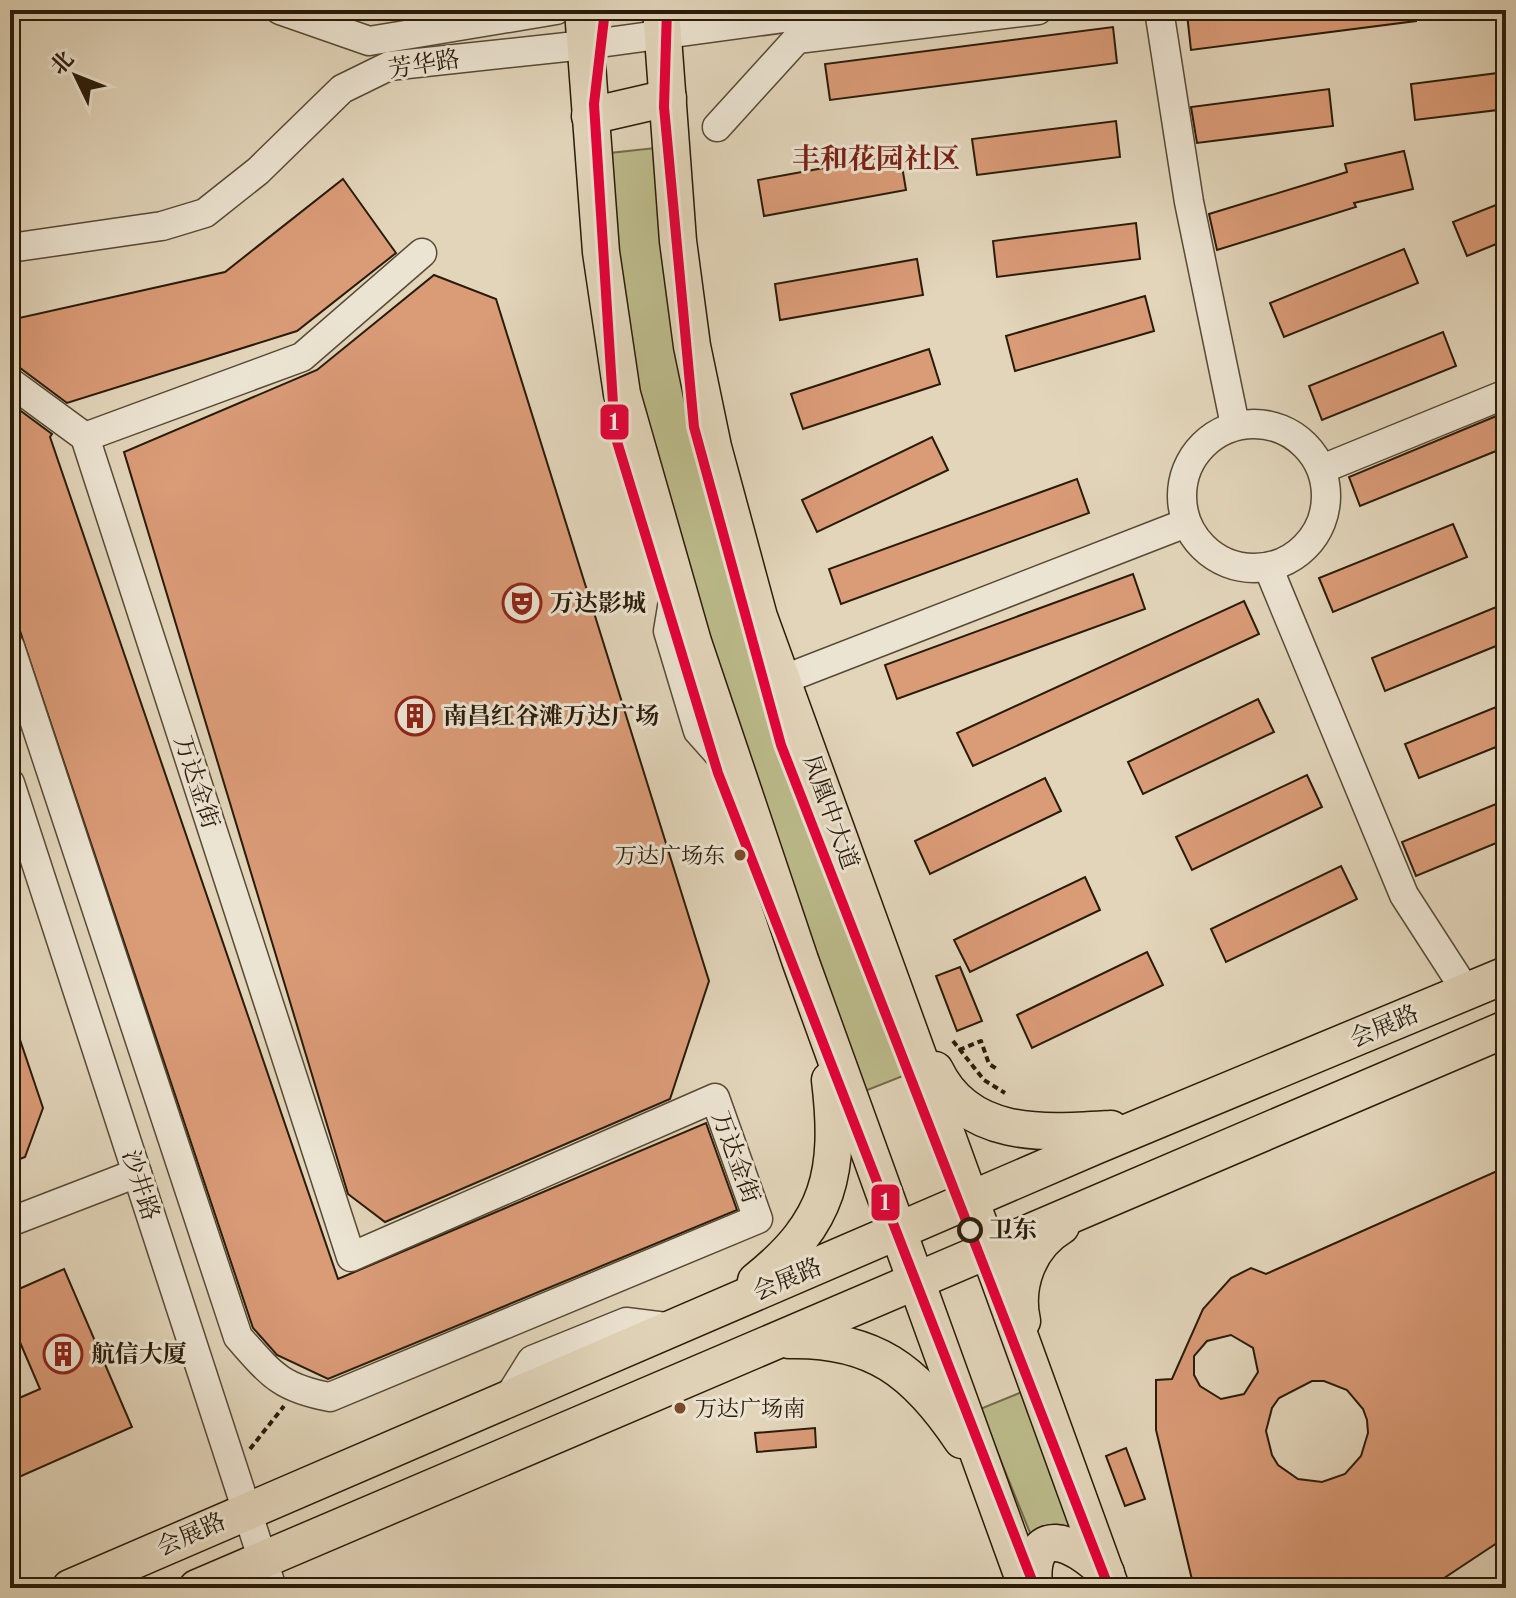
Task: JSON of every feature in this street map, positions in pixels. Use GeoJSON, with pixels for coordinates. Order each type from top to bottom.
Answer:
{"type":"FeatureCollection","features":[{"type":"Feature","properties":{"kind":"main road","name":"凤凰中大道"},"geometry":{"type":"LineString","coordinates":[[662,22],[678,241],[692,346],[713,447],[754,601],[1108,1580]]}},
{"type":"Feature","properties":{"kind":"main road"},"geometry":{"type":"LineString","coordinates":[[584,27],[601,252],[622,394],[676,585],[824,1027],[1027,1588]]}},
{"type":"Feature","properties":{"kind":"main road"},"geometry":{"type":"LineString","coordinates":[[590,116],[668,98]]}},
{"type":"Feature","properties":{"kind":"main road"},"geometry":{"type":"LineString","coordinates":[[881,949],[938,1077],[958,1101],[991,1123],[1020,1132],[1141,1127]]}},
{"type":"Feature","properties":{"kind":"main road","name":"会展路"},"geometry":{"type":"LineString","coordinates":[[70,1588],[246,1509],[972,1199],[1506,975]]}},
{"type":"Feature","properties":{"kind":"main road"},"geometry":{"type":"LineString","coordinates":[[713,1311],[788,1256],[824,1204],[834,1155],[835,1119],[824,1027]]}},
{"type":"Feature","properties":{"kind":"main road"},"geometry":{"type":"LineString","coordinates":[[197,1588],[267,1574],[775,1341],[1506,1029]]}},
{"type":"Feature","properties":{"kind":"main road"},"geometry":{"type":"LineString","coordinates":[[1034,1373],[1021,1312],[1022,1287],[1029,1258],[1056,1229],[1110,1198]]}},
{"type":"Feature","properties":{"kind":"main road"},"geometry":{"type":"LineString","coordinates":[[775,1341],[846,1343],[873,1354],[908,1375],[936,1404],[988,1479]]}},
{"type":"Feature","properties":{"kind":"main road"},"geometry":{"type":"LineString","coordinates":[[1034,1588],[1034,1562],[1040,1551],[1051,1544],[1073,1545],[1108,1580]]}},
{"type":"Feature","properties":{"kind":"street","name":"芳华路"},"geometry":{"type":"LineString","coordinates":[[280,10],[369,41],[556,10]]}},
{"type":"Feature","properties":{"kind":"street","name":"芳华路"},"geometry":{"type":"LineString","coordinates":[[10,248],[162,226],[205,213],[258,171],[342,89],[389,66],[584,27],[843,10]]}},
{"type":"Feature","properties":{"kind":"street"},"geometry":{"type":"LineString","coordinates":[[717,127],[797,39],[1038,10]]}},
{"type":"Feature","properties":{"kind":"street"},"geometry":{"type":"LineString","coordinates":[[1159,10],[1189,202],[1235,425]]}},
{"type":"Feature","properties":{"kind":"street"},"geometry":{"type":"LineString","coordinates":[[10,382],[85,437],[302,357],[422,253]]}},
{"type":"Feature","properties":{"kind":"street"},"geometry":{"type":"LineString","coordinates":[[1322,469],[1506,394]]}},
{"type":"Feature","properties":{"kind":"street"},"geometry":{"type":"LineString","coordinates":[[1256,423],[1277,426],[1296,436],[1311,450],[1322,469],[1327,494],[1323,519],[1311,541],[1292,558],[1268,567],[1248,568],[1228,564],[1203,548],[1186,523],[1181,500],[1189,464],[1212,436],[1235,425],[1256,423]]}},
{"type":"Feature","properties":{"kind":"street","name":"万达金街"},"geometry":{"type":"LineString","coordinates":[[85,437],[351,1257],[715,1098],[758,1219],[330,1397],[296,1391]]}},
{"type":"Feature","properties":{"kind":"street"},"geometry":{"type":"LineString","coordinates":[[782,680],[1186,523]]}},
{"type":"Feature","properties":{"kind":"street"},"geometry":{"type":"LineString","coordinates":[[1268,567],[1404,895],[1466,991]]}},
{"type":"Feature","properties":{"kind":"street"},"geometry":{"type":"LineString","coordinates":[[10,647],[238,1337],[276,1378],[296,1391]]}},
{"type":"Feature","properties":{"kind":"street","name":"沙井路"},"geometry":{"type":"LineString","coordinates":[[10,783],[267,1574]]}},
{"type":"Feature","properties":{"kind":"street"},"geometry":{"type":"LineString","coordinates":[[10,1222],[137,1173]]}},
{"type":"Feature","properties":{"kind":"path"},"geometry":{"type":"LineString","coordinates":[[953,1041],[984,1080],[1005,1093]]}},
{"type":"Feature","properties":{"kind":"path"},"geometry":{"type":"LineString","coordinates":[[959,1050],[981,1041],[989,1064],[997,1069]]}},
{"type":"Feature","properties":{"kind":"path"},"geometry":{"type":"LineString","coordinates":[[248,1452],[296,1391]]}},
{"type":"Feature","properties":{"kind":"shaded area"},"geometry":{"type":"Polygon","coordinates":[[[655,148],[679,355],[913,1072],[865,1091],[752,777],[635,386],[617,258],[610,153],[655,148]]]}},
{"type":"Feature","properties":{"kind":"shaded area"},"geometry":{"type":"Polygon","coordinates":[[[1027,1390],[1089,1545],[1043,1565],[980,1409],[1027,1390]]]}},
{"type":"Feature","properties":{"kind":"building"},"geometry":{"type":"Polygon","coordinates":[[[1214,10],[1416,10],[1416,21],[1191,50],[1187,14],[1214,10]]]}},
{"type":"Feature","properties":{"kind":"building"},"geometry":{"type":"Polygon","coordinates":[[[1113,27],[1117,63],[830,100],[825,64],[1113,27]]]}},
{"type":"Feature","properties":{"kind":"building"},"geometry":{"type":"Polygon","coordinates":[[[1506,72],[1506,109],[1415,120],[1411,84],[1506,72]]]}},
{"type":"Feature","properties":{"kind":"building"},"geometry":{"type":"Polygon","coordinates":[[[1329,89],[1333,126],[1197,143],[1191,107],[1329,89]]]}},
{"type":"Feature","properties":{"kind":"building"},"geometry":{"type":"Polygon","coordinates":[[[1116,121],[1120,157],[977,175],[972,139],[1116,121]]]}},
{"type":"Feature","properties":{"kind":"building"},"geometry":{"type":"Polygon","coordinates":[[[1404,151],[1413,189],[1354,203],[1356,207],[1217,250],[1209,214],[1347,172],[1345,164],[1404,151]]]}},
{"type":"Feature","properties":{"kind":"building"},"geometry":{"type":"Polygon","coordinates":[[[900,154],[906,190],[764,216],[758,180],[900,154]]]}},
{"type":"Feature","properties":{"kind":"building"},"geometry":{"type":"Polygon","coordinates":[[[343,179],[396,253],[297,331],[67,403],[20,368],[10,365],[10,320],[225,272],[343,179]]]}},
{"type":"Feature","properties":{"kind":"building"},"geometry":{"type":"Polygon","coordinates":[[[1506,201],[1506,240],[1467,256],[1453,222],[1506,201]]]}},
{"type":"Feature","properties":{"kind":"building"},"geometry":{"type":"Polygon","coordinates":[[[1136,223],[1140,259],[997,277],[993,241],[1136,223]]]}},
{"type":"Feature","properties":{"kind":"building"},"geometry":{"type":"Polygon","coordinates":[[[1404,249],[1418,283],[1284,337],[1270,303],[1404,249]]]}},
{"type":"Feature","properties":{"kind":"building"},"geometry":{"type":"Polygon","coordinates":[[[917,259],[923,295],[780,320],[775,284],[917,259]]]}},
{"type":"Feature","properties":{"kind":"building","name":"南昌红谷滩万达广场"},"geometry":{"type":"Polygon","coordinates":[[[434,275],[496,299],[709,981],[670,1099],[385,1222],[348,1194],[124,452],[317,370],[434,275]]]}},
{"type":"Feature","properties":{"kind":"building"},"geometry":{"type":"Polygon","coordinates":[[[1145,296],[1154,331],[1015,371],[1006,336],[1145,296]]]}},
{"type":"Feature","properties":{"kind":"building"},"geometry":{"type":"Polygon","coordinates":[[[1443,332],[1456,366],[1322,420],[1309,386],[1443,332]]]}},
{"type":"Feature","properties":{"kind":"building"},"geometry":{"type":"Polygon","coordinates":[[[929,349],[940,384],[803,429],[791,394],[929,349]]]}},
{"type":"Feature","properties":{"kind":"building"},"geometry":{"type":"Polygon","coordinates":[[[10,403],[52,434],[50,437],[338,1279],[706,1123],[737,1210],[328,1379],[277,1355],[253,1328],[10,601],[10,403]]]}},
{"type":"Feature","properties":{"kind":"building"},"geometry":{"type":"Polygon","coordinates":[[[1506,412],[1506,447],[1360,506],[1349,477],[1506,412]]]}},
{"type":"Feature","properties":{"kind":"building"},"geometry":{"type":"Polygon","coordinates":[[[932,437],[948,470],[817,532],[802,500],[932,437]]]}},
{"type":"Feature","properties":{"kind":"building"},"geometry":{"type":"Polygon","coordinates":[[[1077,479],[1089,513],[841,604],[829,569],[1077,479]]]}},
{"type":"Feature","properties":{"kind":"building"},"geometry":{"type":"Polygon","coordinates":[[[1453,524],[1467,557],[1333,612],[1319,578],[1453,524]]]}},
{"type":"Feature","properties":{"kind":"building"},"geometry":{"type":"Polygon","coordinates":[[[1133,574],[1145,609],[897,699],[885,665],[1133,574]]]}},
{"type":"Feature","properties":{"kind":"building"},"geometry":{"type":"Polygon","coordinates":[[[1244,601],[1259,634],[973,766],[957,733],[1244,601]]]}},
{"type":"Feature","properties":{"kind":"building"},"geometry":{"type":"Polygon","coordinates":[[[1506,603],[1506,642],[1385,691],[1372,658],[1506,603]]]}},
{"type":"Feature","properties":{"kind":"building"},"geometry":{"type":"Polygon","coordinates":[[[1258,699],[1274,732],[1143,794],[1128,762],[1258,699]]]}},
{"type":"Feature","properties":{"kind":"building"},"geometry":{"type":"Polygon","coordinates":[[[1506,703],[1506,743],[1419,778],[1405,744],[1506,703]]]}},
{"type":"Feature","properties":{"kind":"building"},"geometry":{"type":"Polygon","coordinates":[[[1307,775],[1322,807],[1192,870],[1176,837],[1307,775]]]}},
{"type":"Feature","properties":{"kind":"building"},"geometry":{"type":"Polygon","coordinates":[[[1045,778],[1061,811],[930,874],[915,841],[1045,778]]]}},
{"type":"Feature","properties":{"kind":"building"},"geometry":{"type":"Polygon","coordinates":[[[1506,800],[1506,839],[1416,876],[1402,842],[1506,800]]]}},
{"type":"Feature","properties":{"kind":"building"},"geometry":{"type":"Polygon","coordinates":[[[1341,866],[1357,899],[1226,962],[1211,929],[1341,866]]]}},
{"type":"Feature","properties":{"kind":"building"},"geometry":{"type":"Polygon","coordinates":[[[1085,877],[1100,910],[970,972],[954,940],[1085,877]]]}},
{"type":"Feature","properties":{"kind":"building"},"geometry":{"type":"Polygon","coordinates":[[[1147,952],[1163,985],[1032,1048],[1017,1015],[1147,952]]]}},
{"type":"Feature","properties":{"kind":"building"},"geometry":{"type":"Polygon","coordinates":[[[960,967],[982,1021],[957,1031],[936,976],[960,967]]]}},
{"type":"Feature","properties":{"kind":"building"},"geometry":{"type":"Polygon","coordinates":[[[10,1019],[13,1019],[43,1108],[25,1157],[10,1163],[10,1019]]]}},
{"type":"Feature","properties":{"kind":"building"},"geometry":{"type":"Polygon","coordinates":[[[1506,1167],[1506,1537],[1429,1588],[1194,1588],[1156,1430],[1156,1380],[1172,1379],[1203,1309],[1231,1278],[1251,1268],[1266,1274],[1506,1167]],[[1231,1335],[1207,1341],[1194,1356],[1194,1375],[1200,1386],[1221,1399],[1244,1394],[1258,1372],[1253,1348],[1231,1335]],[[1312,1381],[1279,1398],[1272,1408],[1266,1431],[1278,1465],[1298,1479],[1322,1482],[1345,1474],[1361,1456],[1368,1433],[1367,1420],[1363,1409],[1347,1390],[1324,1381],[1312,1381]]]}},
{"type":"Feature","properties":{"kind":"building","name":"航信大厦"},"geometry":{"type":"Polygon","coordinates":[[[64,1269],[132,1427],[10,1481],[10,1402],[40,1389],[10,1319],[10,1293],[64,1269]]]}},
{"type":"Feature","properties":{"kind":"building"},"geometry":{"type":"Polygon","coordinates":[[[815,1428],[816,1447],[757,1452],[755,1433],[815,1428]]]}},
{"type":"Feature","properties":{"kind":"building"},"geometry":{"type":"Polygon","coordinates":[[[1126,1448],[1145,1499],[1125,1506],[1106,1456],[1126,1448]]]}},
{"type":"Feature","properties":{"kind":"transit line","name":"1"},"geometry":{"type":"LineString","coordinates":[[605,10],[594,104],[615,435],[718,773],[1035,1588]]}},
{"type":"Feature","properties":{"kind":"transit line","name":"1"},"geometry":{"type":"LineString","coordinates":[[667,10],[664,107],[694,427],[781,745],[1109,1588]]}},
{"type":"Feature","properties":{"kind":"place","name":"万达影城"},"geometry":{"type":"Point","coordinates":[522,603]}},
{"type":"Feature","properties":{"kind":"place","name":"南昌红谷滩万达广场"},"geometry":{"type":"Point","coordinates":[415,716]}},
{"type":"Feature","properties":{"kind":"place","name":"万达广场东"},"geometry":{"type":"Point","coordinates":[740,855]}},
{"type":"Feature","properties":{"kind":"place","name":"卫东"},"geometry":{"type":"Point","coordinates":[970,1230]}},
{"type":"Feature","properties":{"kind":"place","name":"航信大厦"},"geometry":{"type":"Point","coordinates":[63,1354]}},
{"type":"Feature","properties":{"kind":"place","name":"万达广场南"},"geometry":{"type":"Point","coordinates":[680,1408]}},
{"type":"Feature","properties":{"kind":"district","name":"丰和花园社区"},"geometry":{"type":"Point","coordinates":[876,158]}}]}
